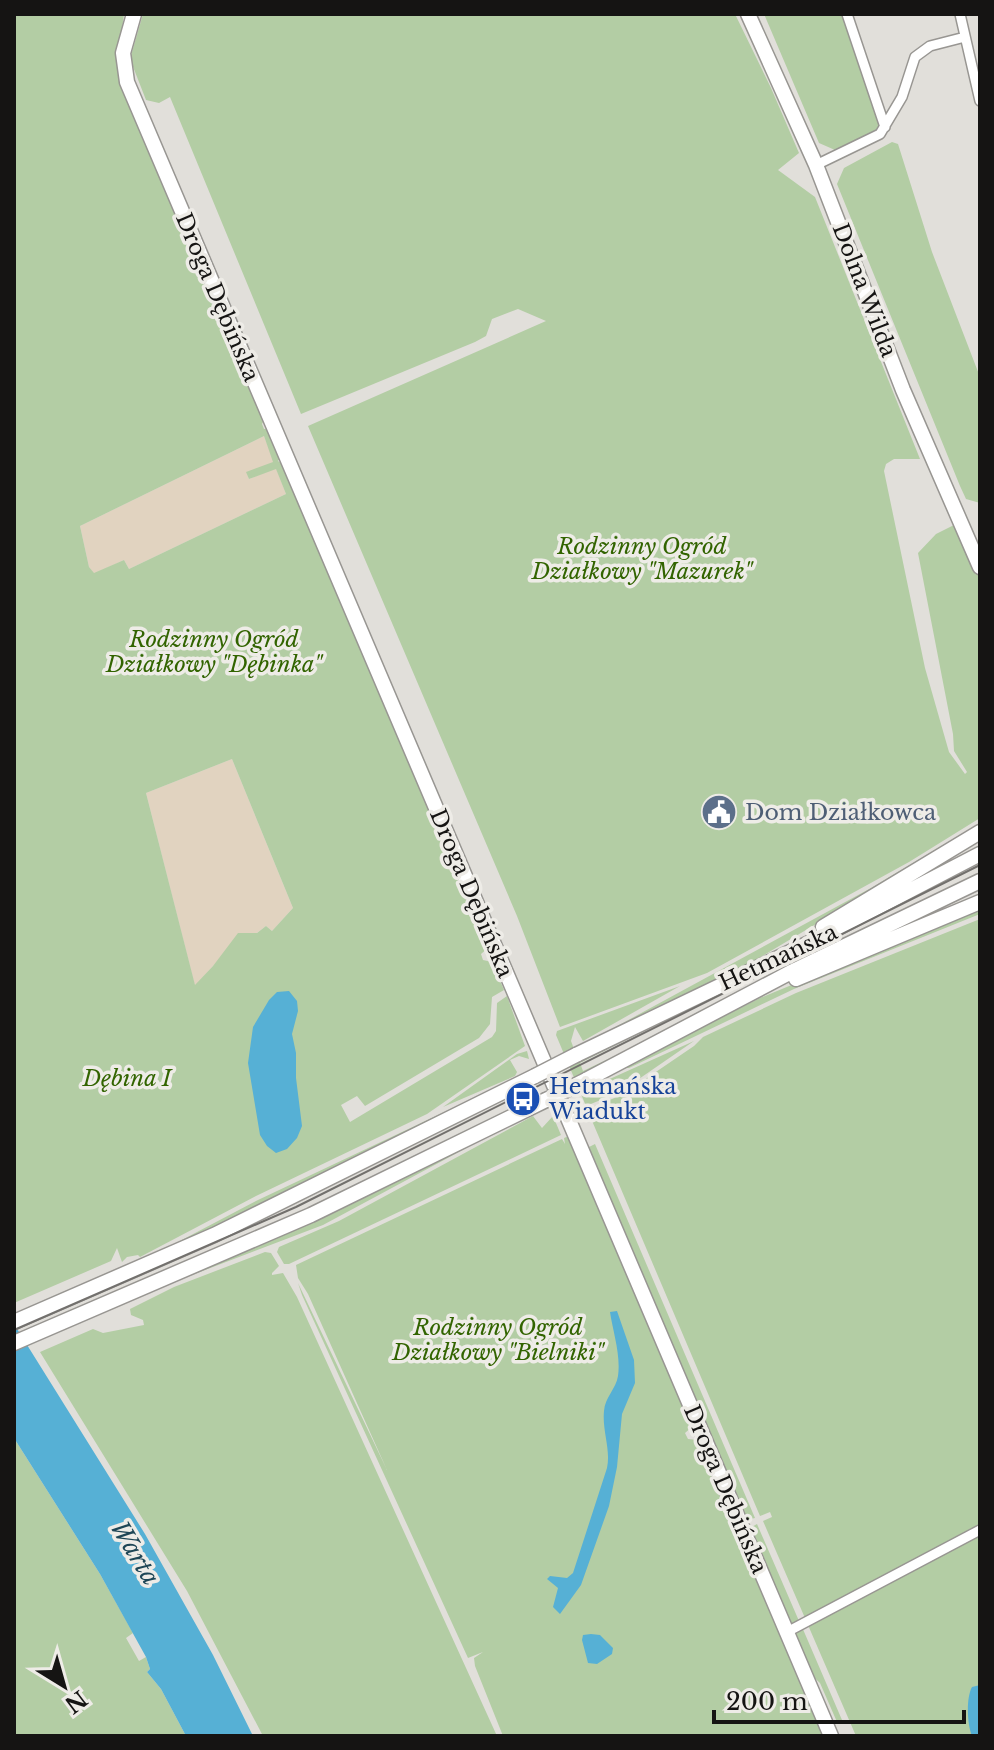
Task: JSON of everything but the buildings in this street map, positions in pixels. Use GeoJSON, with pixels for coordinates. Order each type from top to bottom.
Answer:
{"type":"FeatureCollection","features":[{"type":"Feature","properties":{"kind":"main road","name":"Droga Dębińska"},"geometry":{"type":"LineString","coordinates":[[134,14],[123,47],[127,82],[831,1736]]}},
{"type":"Feature","properties":{"kind":"main road","name":"Dolna Wilda"},"geometry":{"type":"LineString","coordinates":[[748,14],[816,165],[903,390],[980,567]]}},
{"type":"Feature","properties":{"kind":"main road"},"geometry":{"type":"LineString","coordinates":[[745,973],[980,832]]}},
{"type":"Feature","properties":{"kind":"main road","name":"Hetmańska"},"geometry":{"type":"LineString","coordinates":[[14,1322],[243,1221],[856,920],[979,854]]}},
{"type":"Feature","properties":{"kind":"main road","name":"Hetmańska"},"geometry":{"type":"LineString","coordinates":[[14,1343],[311,1215],[586,1080],[869,933],[980,881]]}},
{"type":"Feature","properties":{"kind":"main road"},"geometry":{"type":"LineString","coordinates":[[736,1003],[980,902]]}},
{"type":"Feature","properties":{"kind":"street"},"geometry":{"type":"LineString","coordinates":[[847,14],[885,127]]}},
{"type":"Feature","properties":{"kind":"street"},"geometry":{"type":"LineString","coordinates":[[960,14],[980,101]]}},
{"type":"Feature","properties":{"kind":"street"},"geometry":{"type":"LineString","coordinates":[[816,165],[880,134],[902,97],[915,57],[930,46],[965,37]]}},
{"type":"Feature","properties":{"kind":"street"},"geometry":{"type":"LineString","coordinates":[[787,1632],[980,1530]]}},
{"type":"Feature","properties":{"kind":"shaded area"},"geometry":{"type":"Polygon","coordinates":[[[264,436],[274,462],[247,473],[249,479],[276,468],[286,494],[129,569],[124,560],[94,574],[89,567],[80,526],[264,436]]]}},
{"type":"Feature","properties":{"kind":"shaded area"},"geometry":{"type":"Polygon","coordinates":[[[232,759],[293,908],[272,931],[266,926],[213,966],[195,986],[146,793],[232,759]]]}},
{"type":"Feature","properties":{"kind":"green space"},"geometry":{"type":"Polygon","coordinates":[[[14,14],[124,14],[119,53],[264,420],[262,424],[264,429],[268,429],[280,458],[278,461],[284,465],[488,948],[481,954],[483,960],[492,962],[504,990],[492,997],[490,1024],[479,1038],[365,1106],[357,1096],[341,1105],[350,1122],[492,1037],[496,1031],[497,1003],[507,996],[525,1046],[427,1114],[256,1196],[140,1257],[127,1257],[122,1262],[117,1248],[111,1261],[14,1303],[14,14]],[[264,436],[80,526],[89,567],[94,573],[124,560],[129,569],[286,494],[276,469],[249,479],[246,472],[273,462],[264,436]],[[232,759],[146,793],[195,985],[238,933],[257,933],[266,926],[272,931],[293,908],[232,759]]]}},
{"type":"Feature","properties":{"kind":"green space","name":"Rodzinny Ogród Działkowy \"Mazurek\""},"geometry":{"type":"Polygon","coordinates":[[[143,14],[735,14],[799,153],[778,170],[815,197],[920,459],[894,459],[886,464],[884,471],[925,668],[949,752],[965,774],[967,772],[954,751],[918,553],[936,534],[956,524],[980,578],[980,818],[909,862],[707,973],[560,1027],[517,916],[308,426],[546,321],[518,309],[492,319],[486,336],[475,342],[301,414],[170,97],[159,103],[146,100],[130,59],[143,14]]]}},
{"type":"Feature","properties":{"kind":"green space"},"geometry":{"type":"Polygon","coordinates":[[[764,14],[845,14],[880,125],[878,129],[835,150],[819,143],[764,14]]]}},
{"type":"Feature","properties":{"kind":"green space"},"geometry":{"type":"Polygon","coordinates":[[[892,142],[898,144],[932,252],[980,377],[980,503],[966,499],[960,486],[837,184],[844,168],[892,142]]]}},
{"type":"Feature","properties":{"kind":"green space"},"geometry":{"type":"Polygon","coordinates":[[[980,823],[980,826],[754,961],[611,1032],[871,888],[980,823]]]}},
{"type":"Feature","properties":{"kind":"green space"},"geometry":{"type":"Polygon","coordinates":[[[980,907],[980,914],[794,989],[629,1068],[622,1068],[760,998],[980,907]]]}},
{"type":"Feature","properties":{"kind":"green space"},"geometry":{"type":"Polygon","coordinates":[[[980,919],[980,1736],[856,1736],[763,1521],[772,1517],[770,1512],[760,1516],[587,1109],[622,1095],[703,1037],[796,993],[980,919]]]}},
{"type":"Feature","properties":{"kind":"green space"},"geometry":{"type":"Polygon","coordinates":[[[680,986],[583,1041],[575,1027],[571,1041],[578,1060],[654,1026],[580,1063],[583,1071],[659,1035],[584,1074],[590,1088],[599,1094],[609,1094],[603,1082],[694,1041],[620,1092],[586,1106],[557,1031],[680,986]]]}},
{"type":"Feature","properties":{"kind":"green space"},"geometry":{"type":"Polygon","coordinates":[[[527,1051],[529,1059],[519,1056],[510,1060],[517,1072],[515,1076],[443,1107],[517,1054],[527,1051]]]}},
{"type":"Feature","properties":{"kind":"green space"},"geometry":{"type":"Polygon","coordinates":[[[510,1081],[234,1220],[159,1252],[258,1200],[510,1081]]]}},
{"type":"Feature","properties":{"kind":"green space"},"geometry":{"type":"Polygon","coordinates":[[[533,1116],[542,1128],[553,1116],[561,1135],[289,1264],[284,1264],[277,1252],[279,1247],[339,1221],[533,1116]]]}},
{"type":"Feature","properties":{"kind":"green space"},"geometry":{"type":"Polygon","coordinates":[[[524,1117],[323,1225],[171,1283],[172,1281],[524,1117]]]}},
{"type":"Feature","properties":{"kind":"green space","name":"Rodzinny Ogród Działkowy \"Bielniki\""},"geometry":{"type":"Polygon","coordinates":[[[569,1136],[693,1426],[685,1433],[688,1439],[698,1440],[825,1736],[503,1736],[475,1666],[474,1658],[483,1652],[468,1658],[302,1295],[298,1283],[387,1470],[298,1278],[296,1265],[562,1139],[565,1144],[564,1138],[569,1136]]]}},
{"type":"Feature","properties":{"kind":"green space"},"geometry":{"type":"Polygon","coordinates":[[[595,1144],[755,1518],[746,1520],[595,1172],[589,1147],[595,1144]]]}},
{"type":"Feature","properties":{"kind":"green space"},"geometry":{"type":"Polygon","coordinates":[[[265,1252],[271,1253],[279,1266],[272,1275],[283,1273],[297,1297],[497,1736],[263,1736],[187,1591],[40,1352],[93,1329],[103,1333],[144,1325],[143,1320],[131,1315],[130,1309],[174,1287],[265,1252]]]}},
{"type":"Feature","properties":{"kind":"green space"},"geometry":{"type":"Polygon","coordinates":[[[14,1438],[100,1574],[133,1633],[126,1638],[139,1661],[146,1657],[150,1669],[147,1672],[161,1689],[186,1736],[14,1736],[14,1438]]]}},
{"type":"Feature","properties":{"kind":"green space"},"geometry":{"type":"Polygon","coordinates":[[[757,1524],[799,1621],[789,1625],[750,1528],[757,1524]]]}},
{"type":"Feature","properties":{"kind":"green space"},"geometry":{"type":"Polygon","coordinates":[[[802,1627],[842,1720],[837,1722],[820,1683],[809,1673],[794,1632],[802,1627]]]}},
{"type":"Feature","properties":{"kind":"water"},"geometry":{"type":"Polygon","coordinates":[[[289,991],[297,1001],[298,1011],[292,1034],[302,1126],[287,1149],[276,1153],[260,1135],[248,1063],[253,1027],[277,992],[289,991]]]}},
{"type":"Feature","properties":{"kind":"water"},"geometry":{"type":"Polygon","coordinates":[[[617,1311],[634,1360],[635,1383],[622,1414],[617,1467],[609,1506],[581,1585],[560,1614],[553,1607],[558,1588],[547,1579],[550,1576],[567,1578],[573,1573],[607,1468],[604,1411],[619,1368],[610,1312],[617,1311]]]}},
{"type":"Feature","properties":{"kind":"water","name":"Warta"},"geometry":{"type":"Polygon","coordinates":[[[14,1324],[145,1534],[213,1655],[253,1736],[186,1736],[161,1689],[147,1672],[150,1669],[146,1657],[100,1574],[14,1438],[14,1324]]]}},
{"type":"Feature","properties":{"kind":"water"},"geometry":{"type":"Polygon","coordinates":[[[583,1635],[600,1635],[613,1648],[612,1654],[597,1664],[588,1663],[582,1640],[583,1635]]]}},
{"type":"Feature","properties":{"kind":"water"},"geometry":{"type":"Polygon","coordinates":[[[980,1685],[980,1736],[972,1736],[968,1718],[969,1698],[972,1687],[980,1685]]]}},
{"type":"Feature","properties":{"kind":"tram line"},"geometry":{"type":"LineString","coordinates":[[14,1330],[296,1207],[980,865]]}},
{"type":"Feature","properties":{"kind":"place","name":"Dom Działkowca"},"geometry":{"type":"Point","coordinates":[719,812]}},
{"type":"Feature","properties":{"kind":"place","name":"Hetmańska Wiadukt"},"geometry":{"type":"Point","coordinates":[523,1099]}},
{"type":"Feature","properties":{"kind":"park label","name":"Rodzinny Ogród Działkowy \"Dębinka\""},"geometry":{"type":"Point","coordinates":[214,652]}},
{"type":"Feature","properties":{"kind":"park label","name":"Dębina I"},"geometry":{"type":"Point","coordinates":[127,1078]}}]}
